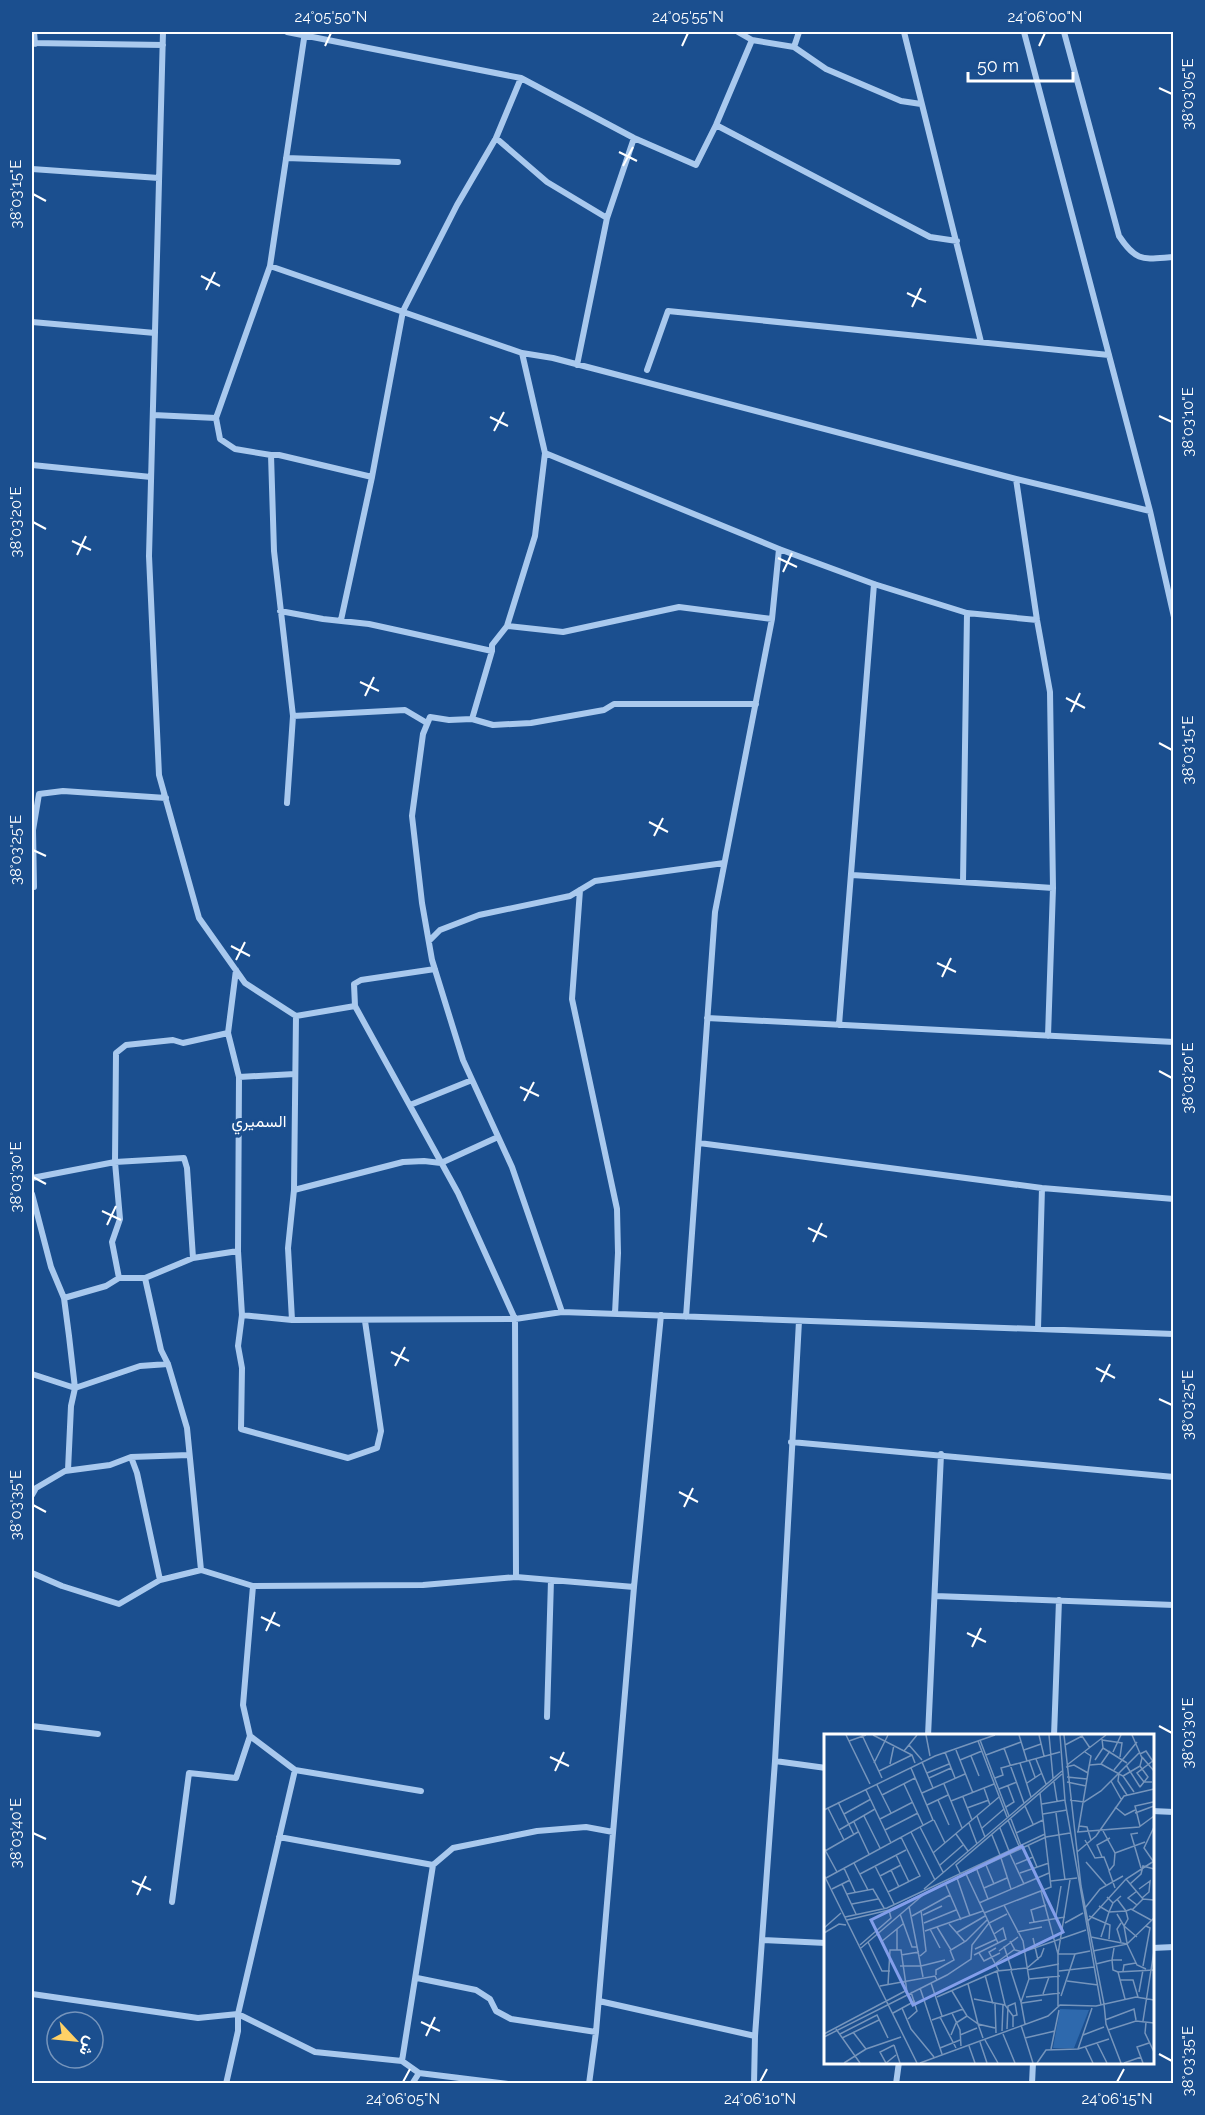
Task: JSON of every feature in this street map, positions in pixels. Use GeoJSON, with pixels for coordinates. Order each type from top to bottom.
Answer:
{"type":"FeatureCollection","features":[{"type":"Feature","properties":{"kind":"street"},"geometry":{"type":"LineString","coordinates":[[34,32],[33,44],[163,45]]}},
{"type":"Feature","properties":{"kind":"street"},"geometry":{"type":"LineString","coordinates":[[163,32],[150,568],[159,775],[199,918],[245,983],[296,1016],[355,1006]]}},
{"type":"Feature","properties":{"kind":"street"},"geometry":{"type":"LineString","coordinates":[[287,32],[521,78],[634,138],[696,165],[716,125],[752,40]]}},
{"type":"Feature","properties":{"kind":"street"},"geometry":{"type":"LineString","coordinates":[[738,32],[752,40],[794,47],[826,69],[901,101],[921,104]]}},
{"type":"Feature","properties":{"kind":"street"},"geometry":{"type":"LineString","coordinates":[[794,47],[799,32]]}},
{"type":"Feature","properties":{"kind":"street"},"geometry":{"type":"LineString","coordinates":[[904,32],[981,342]]}},
{"type":"Feature","properties":{"kind":"street"},"geometry":{"type":"LineString","coordinates":[[1024,32],[1150,511],[1173,617]]}},
{"type":"Feature","properties":{"kind":"street"},"geometry":{"type":"LineString","coordinates":[[1064,32],[1119,236],[1129,250],[1143,259],[1173,257]]}},
{"type":"Feature","properties":{"kind":"street"},"geometry":{"type":"LineString","coordinates":[[304,34],[270,266],[216,418],[220,439],[235,449],[279,455],[372,477]]}},
{"type":"Feature","properties":{"kind":"street"},"geometry":{"type":"LineString","coordinates":[[341,620],[372,477],[403,311],[457,205],[496,138],[521,78]]}},
{"type":"Feature","properties":{"kind":"street"},"geometry":{"type":"LineString","coordinates":[[716,125],[930,237],[957,241]]}},
{"type":"Feature","properties":{"kind":"street"},"geometry":{"type":"LineString","coordinates":[[496,138],[547,182],[607,218]]}},
{"type":"Feature","properties":{"kind":"street"},"geometry":{"type":"LineString","coordinates":[[577,365],[607,218],[634,138]]}},
{"type":"Feature","properties":{"kind":"street"},"geometry":{"type":"LineString","coordinates":[[286,158],[398,162]]}},
{"type":"Feature","properties":{"kind":"street"},"geometry":{"type":"LineString","coordinates":[[32,169],[159,178]]}},
{"type":"Feature","properties":{"kind":"street"},"geometry":{"type":"LineString","coordinates":[[270,266],[522,353],[553,358],[1017,479],[1150,511]]}},
{"type":"Feature","properties":{"kind":"street"},"geometry":{"type":"LineString","coordinates":[[646,370],[668,310],[1109,355]]}},
{"type":"Feature","properties":{"kind":"street"},"geometry":{"type":"LineString","coordinates":[[32,322],[155,333]]}},
{"type":"Feature","properties":{"kind":"street"},"geometry":{"type":"LineString","coordinates":[[472,719],[492,645],[507,626],[535,536],[545,453],[522,353]]}},
{"type":"Feature","properties":{"kind":"street"},"geometry":{"type":"LineString","coordinates":[[153,415],[216,418]]}},
{"type":"Feature","properties":{"kind":"street"},"geometry":{"type":"LineString","coordinates":[[545,453],[779,549],[874,584],[967,613],[1036,620]]}},
{"type":"Feature","properties":{"kind":"street"},"geometry":{"type":"LineString","coordinates":[[271,455],[274,551],[293,716],[287,803]]}},
{"type":"Feature","properties":{"kind":"street"},"geometry":{"type":"LineString","coordinates":[[32,465],[151,477]]}},
{"type":"Feature","properties":{"kind":"street"},"geometry":{"type":"LineString","coordinates":[[1017,479],[1036,620],[1050,692],[1053,888],[1048,1036]]}},
{"type":"Feature","properties":{"kind":"street"},"geometry":{"type":"LineString","coordinates":[[687,1317],[715,912],[772,619],[779,549]]}},
{"type":"Feature","properties":{"kind":"street"},"geometry":{"type":"LineString","coordinates":[[839,1025],[874,584]]}},
{"type":"Feature","properties":{"kind":"street"},"geometry":{"type":"LineString","coordinates":[[507,626],[563,632],[679,607],[772,619]]}},
{"type":"Feature","properties":{"kind":"street"},"geometry":{"type":"LineString","coordinates":[[280,611],[369,624],[492,651]]}},
{"type":"Feature","properties":{"kind":"street"},"geometry":{"type":"LineString","coordinates":[[963,882],[967,613]]}},
{"type":"Feature","properties":{"kind":"street"},"geometry":{"type":"LineString","coordinates":[[562,1312],[512,1167],[463,1060],[435,969],[412,816],[423,734],[430,717],[449,720],[472,719],[494,725],[531,723],[604,710],[614,704],[756,704]]}},
{"type":"Feature","properties":{"kind":"street"},"geometry":{"type":"LineString","coordinates":[[293,716],[405,710],[428,723]]}},
{"type":"Feature","properties":{"kind":"street"},"geometry":{"type":"LineString","coordinates":[[34,887],[33,830],[39,794],[63,791],[166,798]]}},
{"type":"Feature","properties":{"kind":"street"},"geometry":{"type":"LineString","coordinates":[[429,941],[440,930],[479,915],[570,896],[595,881],[724,863]]}},
{"type":"Feature","properties":{"kind":"street"},"geometry":{"type":"LineString","coordinates":[[852,874],[1053,888]]}},
{"type":"Feature","properties":{"kind":"street"},"geometry":{"type":"LineString","coordinates":[[580,890],[572,999],[617,1209],[618,1253],[615,1314]]}},
{"type":"Feature","properties":{"kind":"street"},"geometry":{"type":"LineString","coordinates":[[435,969],[361,980],[354,984],[355,1006],[458,1193],[515,1319],[516,1577]]}},
{"type":"Feature","properties":{"kind":"street"},"geometry":{"type":"LineString","coordinates":[[236,970],[228,1033],[239,1077],[238,1251],[242,1315],[238,1346],[242,1368],[241,1429],[348,1458],[377,1448],[381,1431],[365,1321]]}},
{"type":"Feature","properties":{"kind":"street"},"geometry":{"type":"LineString","coordinates":[[292,1320],[288,1248],[294,1190],[296,1016]]}},
{"type":"Feature","properties":{"kind":"street"},"geometry":{"type":"LineString","coordinates":[[707,1018],[1173,1042]]}},
{"type":"Feature","properties":{"kind":"street"},"geometry":{"type":"LineString","coordinates":[[119,1278],[112,1242],[120,1219],[115,1162],[116,1053],[126,1045],[173,1040],[183,1042],[228,1033]]}},
{"type":"Feature","properties":{"kind":"street"},"geometry":{"type":"LineString","coordinates":[[239,1077],[295,1074]]}},
{"type":"Feature","properties":{"kind":"street"},"geometry":{"type":"LineString","coordinates":[[410,1105],[472,1080]]}},
{"type":"Feature","properties":{"kind":"street"},"geometry":{"type":"LineString","coordinates":[[294,1190],[403,1162],[441,1163],[498,1137]]}},
{"type":"Feature","properties":{"kind":"street"},"geometry":{"type":"LineString","coordinates":[[699,1143],[1042,1188],[1173,1199]]}},
{"type":"Feature","properties":{"kind":"street"},"geometry":{"type":"LineString","coordinates":[[32,1178],[115,1162],[184,1158],[187,1168],[192,1258]]}},
{"type":"Feature","properties":{"kind":"street"},"geometry":{"type":"LineString","coordinates":[[1038,1329],[1042,1188]]}},
{"type":"Feature","properties":{"kind":"street"},"geometry":{"type":"LineString","coordinates":[[32,1194],[51,1267],[64,1298],[75,1388],[71,1406],[68,1470]]}},
{"type":"Feature","properties":{"kind":"street"},"geometry":{"type":"LineString","coordinates":[[64,1298],[106,1286],[119,1278],[145,1278],[192,1258],[238,1251]]}},
{"type":"Feature","properties":{"kind":"street"},"geometry":{"type":"LineString","coordinates":[[145,1278],[161,1350],[168,1364],[187,1428],[201,1570]]}},
{"type":"Feature","properties":{"kind":"street"},"geometry":{"type":"LineString","coordinates":[[242,1315],[292,1320],[365,1321],[515,1319],[562,1312],[1173,1334]]}},
{"type":"Feature","properties":{"kind":"street"},"geometry":{"type":"LineString","coordinates":[[589,2084],[599,2001],[634,1587],[661,1316]]}},
{"type":"Feature","properties":{"kind":"street"},"geometry":{"type":"LineString","coordinates":[[754,2084],[755,2036],[775,1761],[799,1321]]}},
{"type":"Feature","properties":{"kind":"street"},"geometry":{"type":"LineString","coordinates":[[32,1374],[75,1388],[140,1366],[168,1364]]}},
{"type":"Feature","properties":{"kind":"street"},"geometry":{"type":"LineString","coordinates":[[791,1442],[1173,1477]]}},
{"type":"Feature","properties":{"kind":"street"},"geometry":{"type":"LineString","coordinates":[[928,1734],[941,1454]]}},
{"type":"Feature","properties":{"kind":"street"},"geometry":{"type":"LineString","coordinates":[[32,1495],[36,1488],[68,1470],[110,1465],[131,1457],[189,1455]]}},
{"type":"Feature","properties":{"kind":"street"},"geometry":{"type":"LineString","coordinates":[[131,1457],[137,1473],[160,1580]]}},
{"type":"Feature","properties":{"kind":"street"},"geometry":{"type":"LineString","coordinates":[[32,1573],[62,1586],[119,1604],[160,1580],[201,1570],[253,1586],[423,1585],[516,1577],[634,1587]]}},
{"type":"Feature","properties":{"kind":"street"},"geometry":{"type":"LineString","coordinates":[[547,1717],[551,1580]]}},
{"type":"Feature","properties":{"kind":"street"},"geometry":{"type":"LineString","coordinates":[[172,1902],[189,1773],[236,1778],[250,1736],[243,1706],[253,1586]]}},
{"type":"Feature","properties":{"kind":"street"},"geometry":{"type":"LineString","coordinates":[[935,1596],[1173,1605]]}},
{"type":"Feature","properties":{"kind":"street"},"geometry":{"type":"LineString","coordinates":[[1054,1734],[1059,1600]]}},
{"type":"Feature","properties":{"kind":"street"},"geometry":{"type":"LineString","coordinates":[[32,1726],[98,1734]]}},
{"type":"Feature","properties":{"kind":"street"},"geometry":{"type":"LineString","coordinates":[[250,1736],[295,1770],[421,1791]]}},
{"type":"Feature","properties":{"kind":"street"},"geometry":{"type":"LineString","coordinates":[[775,1761],[824,1768]]}},
{"type":"Feature","properties":{"kind":"street"},"geometry":{"type":"LineString","coordinates":[[226,2084],[238,2031],[238,2014],[295,1770]]}},
{"type":"Feature","properties":{"kind":"street"},"geometry":{"type":"LineString","coordinates":[[1154,1811],[1173,1812]]}},
{"type":"Feature","properties":{"kind":"street"},"geometry":{"type":"LineString","coordinates":[[402,2061],[417,1978],[433,1865],[453,1848],[537,1831],[586,1827],[613,1832]]}},
{"type":"Feature","properties":{"kind":"street"},"geometry":{"type":"LineString","coordinates":[[279,1837],[433,1865]]}},
{"type":"Feature","properties":{"kind":"street"},"geometry":{"type":"LineString","coordinates":[[763,1940],[824,1943]]}},
{"type":"Feature","properties":{"kind":"street"},"geometry":{"type":"LineString","coordinates":[[1154,1948],[1173,1947]]}},
{"type":"Feature","properties":{"kind":"street"},"geometry":{"type":"LineString","coordinates":[[417,1978],[476,1990],[490,1999],[496,2011],[511,2019],[596,2032]]}},
{"type":"Feature","properties":{"kind":"street"},"geometry":{"type":"LineString","coordinates":[[32,1994],[198,2018],[238,2014],[315,2052],[402,2061],[419,2073],[508,2084]]}},
{"type":"Feature","properties":{"kind":"street"},"geometry":{"type":"LineString","coordinates":[[599,2001],[755,2036]]}},
{"type":"Feature","properties":{"kind":"street"},"geometry":{"type":"LineString","coordinates":[[896,2084],[899,2064]]}},
{"type":"Feature","properties":{"kind":"street"},"geometry":{"type":"LineString","coordinates":[[1032,2084],[1033,2064]]}},
{"type":"Feature","properties":{"kind":"street"},"geometry":{"type":"LineString","coordinates":[[412,2084],[419,2073]]}},
{"type":"Feature","properties":{"kind":"district","name":"السميري"},"geometry":{"type":"Point","coordinates":[259,1121]}}]}
